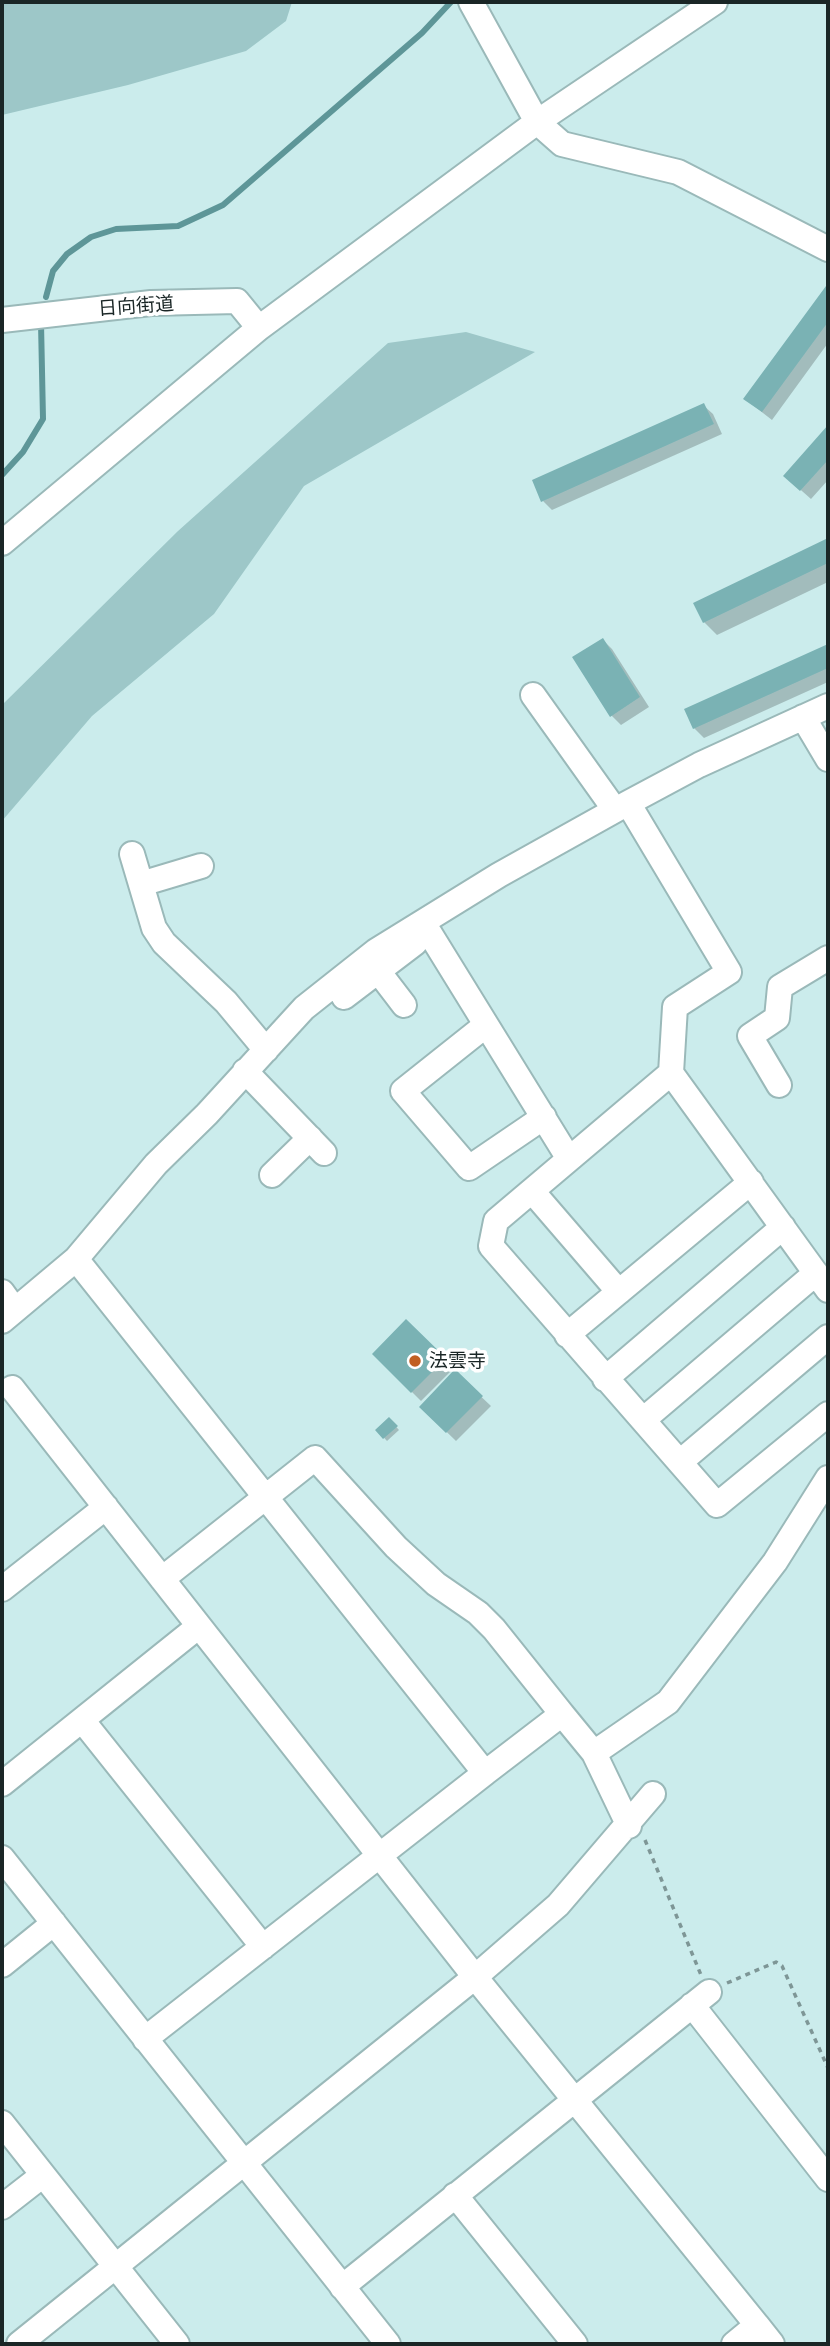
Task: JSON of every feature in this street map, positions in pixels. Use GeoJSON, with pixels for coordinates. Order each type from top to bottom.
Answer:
{"type":"FeatureCollection","features":[{"type":"Feature","properties":{"kind":"street"},"geometry":{"type":"LineString","coordinates":[[471,2],[537,122],[562,144],[678,172],[828,249]]}},
{"type":"Feature","properties":{"kind":"street"},"geometry":{"type":"LineString","coordinates":[[2,543],[259,328],[537,122],[715,2]]}},
{"type":"Feature","properties":{"kind":"street","name":"日向街道"},"geometry":{"type":"LineString","coordinates":[[2,320],[150,303],[237,301],[259,328]]}},
{"type":"Feature","properties":{"kind":"street"},"geometry":{"type":"LineString","coordinates":[[533,695],[621,807],[729,972],[675,1007],[671,1073],[824,1282],[643,1420]]}},
{"type":"Feature","properties":{"kind":"street"},"geometry":{"type":"LineString","coordinates":[[344,997],[427,928],[499,875],[699,765],[828,706]]}},
{"type":"Feature","properties":{"kind":"street"},"geometry":{"type":"LineString","coordinates":[[803,718],[828,759]]}},
{"type":"Feature","properties":{"kind":"street"},"geometry":{"type":"LineString","coordinates":[[132,854],[154,928],[164,943],[226,1002],[266,1050]]}},
{"type":"Feature","properties":{"kind":"street"},"geometry":{"type":"LineString","coordinates":[[141,884],[201,866]]}},
{"type":"Feature","properties":{"kind":"street"},"geometry":{"type":"LineString","coordinates":[[427,928],[569,1159]]}},
{"type":"Feature","properties":{"kind":"street"},"geometry":{"type":"LineString","coordinates":[[6,1307],[76,1259],[156,1164],[304,1008],[376,951],[427,928]]}},
{"type":"Feature","properties":{"kind":"street"},"geometry":{"type":"LineString","coordinates":[[779,1085],[750,1035],[777,1018],[780,987],[828,959]]}},
{"type":"Feature","properties":{"kind":"street"},"geometry":{"type":"LineString","coordinates":[[378,971],[404,1005]]}},
{"type":"Feature","properties":{"kind":"street"},"geometry":{"type":"LineString","coordinates":[[486,1025],[403,1091],[469,1168],[544,1117]]}},
{"type":"Feature","properties":{"kind":"street"},"geometry":{"type":"LineString","coordinates":[[245,1071],[317,1145],[272,1175]]}},
{"type":"Feature","properties":{"kind":"street"},"geometry":{"type":"LineString","coordinates":[[671,1073],[496,1221],[491,1246],[718,1505],[828,1414]]}},
{"type":"Feature","properties":{"kind":"street"},"geometry":{"type":"LineString","coordinates":[[567,1335],[751,1182]]}},
{"type":"Feature","properties":{"kind":"street"},"geometry":{"type":"LineString","coordinates":[[532,1191],[619,1292]]}},
{"type":"Feature","properties":{"kind":"street"},"geometry":{"type":"LineString","coordinates":[[606,1379],[783,1227]]}},
{"type":"Feature","properties":{"kind":"street"},"geometry":{"type":"LineString","coordinates":[[76,1259],[485,1773]]}},
{"type":"Feature","properties":{"kind":"street"},"geometry":{"type":"LineString","coordinates":[[680,1462],[828,1337]]}},
{"type":"Feature","properties":{"kind":"street"},"geometry":{"type":"LineString","coordinates":[[5,1386],[106,1507],[475,1977],[575,2097],[765,2335],[734,2344]]}},
{"type":"Feature","properties":{"kind":"street"},"geometry":{"type":"LineString","coordinates":[[162,1579],[315,1458],[396,1546],[436,1584],[478,1613],[494,1629],[594,1753],[629,1826]]}},
{"type":"Feature","properties":{"kind":"street"},"geometry":{"type":"LineString","coordinates":[[594,1753],[668,1702],[739,1605],[775,1562],[828,1478]]}},
{"type":"Feature","properties":{"kind":"street"},"geometry":{"type":"LineString","coordinates":[[2,1589],[106,1507]]}},
{"type":"Feature","properties":{"kind":"street"},"geometry":{"type":"LineString","coordinates":[[2,1784],[199,1626]]}},
{"type":"Feature","properties":{"kind":"street"},"geometry":{"type":"LineString","coordinates":[[145,2039],[562,1714]]}},
{"type":"Feature","properties":{"kind":"street"},"geometry":{"type":"LineString","coordinates":[[82,1720],[263,1947]]}},
{"type":"Feature","properties":{"kind":"street"},"geometry":{"type":"LineString","coordinates":[[19,2344],[475,1977],[558,1905],[629,1826],[653,1794]]}},
{"type":"Feature","properties":{"kind":"street"},"geometry":{"type":"LineString","coordinates":[[2,1858],[388,2344]]}},
{"type":"Feature","properties":{"kind":"street"},"geometry":{"type":"LineString","coordinates":[[2,1965],[54,1923]]}},
{"type":"Feature","properties":{"kind":"street"},"geometry":{"type":"LineString","coordinates":[[342,2287],[700,1999],[828,2179]]}},
{"type":"Feature","properties":{"kind":"street"},"geometry":{"type":"LineString","coordinates":[[2,2123],[177,2344]]}},
{"type":"Feature","properties":{"kind":"street"},"geometry":{"type":"LineString","coordinates":[[2,2207],[43,2175]]}},
{"type":"Feature","properties":{"kind":"street"},"geometry":{"type":"LineString","coordinates":[[455,2195],[575,2344]]}},
{"type":"Feature","properties":{"kind":"path"},"geometry":{"type":"LineString","coordinates":[[629,1826],[646,1840],[700,1999],[776,1962],[782,1966],[828,2068]]}},
{"type":"Feature","properties":{"kind":"shaded area"},"geometry":{"type":"Polygon","coordinates":[[[2,2],[292,2],[286,21],[246,51],[128,85],[2,115],[2,2]]]}},
{"type":"Feature","properties":{"kind":"shaded area"},"geometry":{"type":"Polygon","coordinates":[[[466,332],[535,352],[304,486],[214,614],[92,716],[2,821],[2,705],[178,531],[388,343],[466,332]]]}},
{"type":"Feature","properties":{"kind":"building"},"geometry":{"type":"Polygon","coordinates":[[[826,286],[828,322],[762,412],[743,399],[826,286]]]}},
{"type":"Feature","properties":{"kind":"building"},"geometry":{"type":"Polygon","coordinates":[[[704,403],[714,424],[541,502],[532,480],[704,403]]]}},
{"type":"Feature","properties":{"kind":"building"},"geometry":{"type":"Polygon","coordinates":[[[828,425],[828,460],[800,491],[783,476],[828,425]]]}},
{"type":"Feature","properties":{"kind":"building"},"geometry":{"type":"Polygon","coordinates":[[[828,538],[828,563],[703,623],[693,603],[828,538]]]}},
{"type":"Feature","properties":{"kind":"building"},"geometry":{"type":"Polygon","coordinates":[[[603,638],[640,697],[610,717],[572,657],[603,638]]]}},
{"type":"Feature","properties":{"kind":"building"},"geometry":{"type":"Polygon","coordinates":[[[828,644],[828,668],[693,729],[684,709],[828,644]]]}},
{"type":"Feature","properties":{"kind":"building"},"geometry":{"type":"Polygon","coordinates":[[[406,1319],[446,1358],[411,1393],[372,1354],[406,1319]]]}},
{"type":"Feature","properties":{"kind":"building"},"geometry":{"type":"Polygon","coordinates":[[[455,1369],[483,1396],[446,1433],[419,1407],[455,1369]]]}},
{"type":"Feature","properties":{"kind":"building"},"geometry":{"type":"Polygon","coordinates":[[[389,1417],[398,1426],[383,1439],[375,1430],[389,1417]]]}},
{"type":"Feature","properties":{"kind":"waterway"},"geometry":{"type":"LineString","coordinates":[[46,297],[53,271],[67,254],[91,237],[116,229],[178,226],[223,205],[422,33],[451,2]]}},
{"type":"Feature","properties":{"kind":"waterway"},"geometry":{"type":"LineString","coordinates":[[2,475],[23,452],[43,419],[41,323]]}},
{"type":"Feature","properties":{"kind":"place","name":"法雲寺"},"geometry":{"type":"Point","coordinates":[415,1361]}}]}
